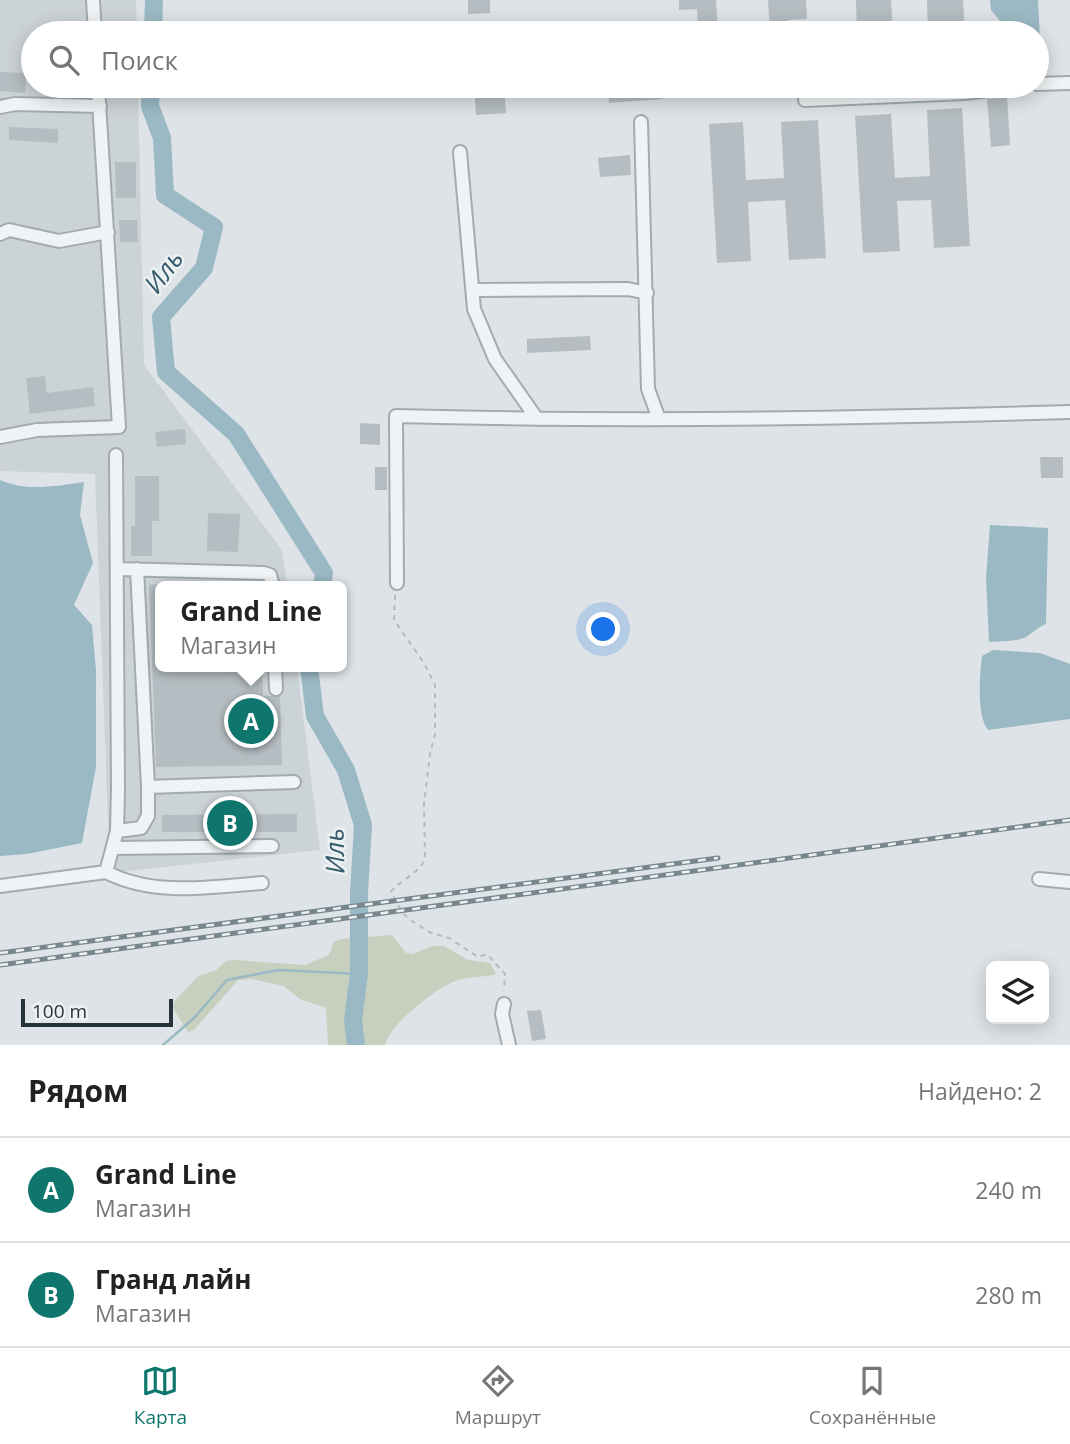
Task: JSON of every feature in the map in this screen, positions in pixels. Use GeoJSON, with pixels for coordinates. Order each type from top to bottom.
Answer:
{"type":"FeatureCollection","features":[{"type":"Feature","properties":{"kind":"street"},"geometry":{"type":"LineString","coordinates":[[93,0],[94,21]]}},
{"type":"Feature","properties":{"kind":"street"},"geometry":{"type":"LineString","coordinates":[[1049,84],[1070,83]]}},
{"type":"Feature","properties":{"kind":"street"},"geometry":{"type":"LineString","coordinates":[[0,438],[37,430],[120,427],[99,98]]}},
{"type":"Feature","properties":{"kind":"street"},"geometry":{"type":"LineString","coordinates":[[805,100],[850,98]]}},
{"type":"Feature","properties":{"kind":"street"},"geometry":{"type":"LineString","coordinates":[[0,107],[15,104],[100,106]]}},
{"type":"Feature","properties":{"kind":"street"},"geometry":{"type":"LineString","coordinates":[[641,122],[648,389],[659,419]]}},
{"type":"Feature","properties":{"kind":"street"},"geometry":{"type":"LineString","coordinates":[[460,152],[474,309],[495,359],[537,419]]}},
{"type":"Feature","properties":{"kind":"street"},"geometry":{"type":"LineString","coordinates":[[0,234],[9,230],[59,241],[108,232]]}},
{"type":"Feature","properties":{"kind":"street"},"geometry":{"type":"LineString","coordinates":[[473,290],[628,289],[647,293]]}},
{"type":"Feature","properties":{"kind":"street"},"geometry":{"type":"LineString","coordinates":[[397,583],[396,416],[659,419],[916,417],[1070,412]]}},
{"type":"Feature","properties":{"kind":"street"},"geometry":{"type":"LineString","coordinates":[[106,873],[117,831],[116,455]]}},
{"type":"Feature","properties":{"kind":"street"},"geometry":{"type":"LineString","coordinates":[[118,569],[264,573],[270,575],[272,581]]}},
{"type":"Feature","properties":{"kind":"street"},"geometry":{"type":"LineString","coordinates":[[117,831],[141,828],[148,816],[137,569]]}},
{"type":"Feature","properties":{"kind":"street"},"geometry":{"type":"LineString","coordinates":[[275,672],[276,689]]}},
{"type":"Feature","properties":{"kind":"street"},"geometry":{"type":"LineString","coordinates":[[148,787],[294,782]]}},
{"type":"Feature","properties":{"kind":"street"},"geometry":{"type":"LineString","coordinates":[[114,848],[272,846]]}},
{"type":"Feature","properties":{"kind":"street"},"geometry":{"type":"LineString","coordinates":[[0,886],[106,873],[125,882],[187,890],[262,883]]}},
{"type":"Feature","properties":{"kind":"street"},"geometry":{"type":"LineString","coordinates":[[1039,879],[1070,882]]}},
{"type":"Feature","properties":{"kind":"street"},"geometry":{"type":"LineString","coordinates":[[503,1004],[502,1014],[509,1045]]}},
{"type":"Feature","properties":{"kind":"path"},"geometry":{"type":"LineString","coordinates":[[397,583],[394,620],[424,663],[435,685],[435,734],[424,804],[425,859],[423,866],[397,884],[391,892],[402,912],[415,923],[429,932],[449,938],[478,957],[487,954],[505,974],[503,1004]]}},
{"type":"Feature","properties":{"kind":"shaded area"},"geometry":{"type":"Polygon","coordinates":[[[0,0],[136,0],[137,21],[21,21],[21,98],[138,98],[144,365],[282,550],[286,581],[155,581],[155,672],[298,672],[320,850],[110,873],[95,474],[0,471],[0,0]]]}},
{"type":"Feature","properties":{"kind":"green space"},"geometry":{"type":"Polygon","coordinates":[[[392,935],[406,953],[413,954],[432,946],[444,946],[468,960],[490,963],[496,974],[458,980],[439,990],[395,1027],[385,1045],[328,1045],[326,1008],[300,999],[283,986],[252,979],[238,980],[194,1030],[188,1032],[173,1008],[174,1002],[197,977],[216,970],[227,961],[305,965],[329,955],[334,942],[341,939],[392,935]]]}},
{"type":"Feature","properties":{"kind":"water"},"geometry":{"type":"Polygon","coordinates":[[[990,0],[1038,0],[1039,21],[1000,21],[991,10],[990,0]]]}},
{"type":"Feature","properties":{"kind":"water"},"geometry":{"type":"Polygon","coordinates":[[[0,480],[31,487],[84,482],[80,515],[93,563],[74,605],[92,625],[96,670],[96,767],[82,843],[27,854],[0,856],[0,480]]]}},
{"type":"Feature","properties":{"kind":"water"},"geometry":{"type":"Polygon","coordinates":[[[990,525],[1048,528],[1046,624],[1022,639],[989,642],[986,578],[990,525]]]}},
{"type":"Feature","properties":{"kind":"water"},"geometry":{"type":"Polygon","coordinates":[[[993,650],[1040,653],[1070,664],[1070,719],[988,730],[980,705],[980,673],[982,656],[993,650]]]}},
{"type":"Feature","properties":{"kind":"building"},"geometry":{"type":"Polygon","coordinates":[[[468,0],[490,0],[490,13],[468,14],[468,0]]]}},
{"type":"Feature","properties":{"kind":"building"},"geometry":{"type":"Polygon","coordinates":[[[679,0],[716,0],[717,21],[698,21],[697,9],[679,10],[679,0]]]}},
{"type":"Feature","properties":{"kind":"building"},"geometry":{"type":"Polygon","coordinates":[[[768,0],[806,0],[807,19],[769,21],[768,0]]]}},
{"type":"Feature","properties":{"kind":"building"},"geometry":{"type":"Polygon","coordinates":[[[856,0],[891,0],[892,21],[857,21],[856,0]]]}},
{"type":"Feature","properties":{"kind":"building"},"geometry":{"type":"Polygon","coordinates":[[[927,0],[963,0],[964,21],[928,21],[927,0]]]}},
{"type":"Feature","properties":{"kind":"building"},"geometry":{"type":"Polygon","coordinates":[[[0,72],[21,73],[21,93],[0,91],[0,72]]]}},
{"type":"Feature","properties":{"kind":"building"},"geometry":{"type":"Polygon","coordinates":[[[475,98],[505,98],[506,113],[476,115],[475,98]]]}},
{"type":"Feature","properties":{"kind":"building"},"geometry":{"type":"Polygon","coordinates":[[[609,98],[663,98],[663,99],[609,103],[609,98]]]}},
{"type":"Feature","properties":{"kind":"building"},"geometry":{"type":"Polygon","coordinates":[[[1007,98],[1010,145],[991,147],[987,99],[1007,98]]]}},
{"type":"Feature","properties":{"kind":"building"},"geometry":{"type":"Polygon","coordinates":[[[962,108],[970,246],[934,248],[931,200],[897,201],[900,251],[863,253],[855,116],[891,114],[895,178],[930,176],[927,110],[962,108]]]}},
{"type":"Feature","properties":{"kind":"building"},"geometry":{"type":"Polygon","coordinates":[[[818,120],[826,258],[789,260],[785,200],[748,202],[751,261],[717,263],[709,124],[743,122],[746,180],[784,178],[781,122],[818,120]]]}},
{"type":"Feature","properties":{"kind":"building"},"geometry":{"type":"Polygon","coordinates":[[[9,127],[58,129],[58,143],[9,140],[9,127]]]}},
{"type":"Feature","properties":{"kind":"building"},"geometry":{"type":"Polygon","coordinates":[[[630,155],[631,175],[600,177],[598,158],[630,155]]]}},
{"type":"Feature","properties":{"kind":"building"},"geometry":{"type":"Polygon","coordinates":[[[115,162],[136,162],[136,198],[116,198],[115,162]]]}},
{"type":"Feature","properties":{"kind":"building"},"geometry":{"type":"Polygon","coordinates":[[[119,220],[137,220],[138,242],[120,242],[119,220]]]}},
{"type":"Feature","properties":{"kind":"building"},"geometry":{"type":"Polygon","coordinates":[[[590,336],[591,350],[527,353],[527,339],[590,336]]]}},
{"type":"Feature","properties":{"kind":"building"},"geometry":{"type":"Polygon","coordinates":[[[45,376],[47,393],[93,387],[95,406],[30,414],[26,378],[45,376]]]}},
{"type":"Feature","properties":{"kind":"building"},"geometry":{"type":"Polygon","coordinates":[[[360,423],[380,424],[380,445],[360,444],[360,423]]]}},
{"type":"Feature","properties":{"kind":"building"},"geometry":{"type":"Polygon","coordinates":[[[185,429],[186,444],[157,447],[155,432],[185,429]]]}},
{"type":"Feature","properties":{"kind":"building"},"geometry":{"type":"Polygon","coordinates":[[[1040,457],[1063,457],[1063,478],[1041,478],[1040,457]]]}},
{"type":"Feature","properties":{"kind":"building"},"geometry":{"type":"Polygon","coordinates":[[[375,467],[387,467],[387,490],[375,490],[375,467]]]}},
{"type":"Feature","properties":{"kind":"building"},"geometry":{"type":"Polygon","coordinates":[[[135,476],[159,476],[159,521],[152,521],[152,556],[131,556],[131,526],[135,526],[135,476]]]}},
{"type":"Feature","properties":{"kind":"building"},"geometry":{"type":"Polygon","coordinates":[[[208,513],[240,514],[238,552],[207,551],[208,513]]]}},
{"type":"Feature","properties":{"kind":"building"},"geometry":{"type":"Polygon","coordinates":[[[155,584],[155,672],[262,672],[263,696],[280,696],[282,765],[156,767],[149,585],[155,584]]]}},
{"type":"Feature","properties":{"kind":"building"},"geometry":{"type":"Polygon","coordinates":[[[297,814],[297,832],[162,832],[162,815],[297,814]]]}},
{"type":"Feature","properties":{"kind":"building"},"geometry":{"type":"Polygon","coordinates":[[[541,1010],[546,1039],[532,1041],[527,1011],[541,1010]]]}},
{"type":"Feature","properties":{"kind":"waterway","name":"Иль"},"geometry":{"type":"LineString","coordinates":[[153,21],[154,0]]}},
{"type":"Feature","properties":{"kind":"waterway","name":"Иль"},"geometry":{"type":"LineString","coordinates":[[150,98],[150,106],[162,138],[165,195],[214,227],[204,268],[161,317],[166,372],[236,434],[324,573],[323,581]]}},
{"type":"Feature","properties":{"kind":"waterway","name":"Иль"},"geometry":{"type":"LineString","coordinates":[[310,672],[315,716],[346,770],[363,825],[359,893],[359,974],[353,1020],[356,1045]]}},
{"type":"Feature","properties":{"kind":"waterway"},"geometry":{"type":"LineString","coordinates":[[163,1045],[194,1018],[227,980],[278,970],[359,974]]}},
{"type":"Feature","properties":{"kind":"railway"},"geometry":{"type":"LineString","coordinates":[[0,965],[1070,820]]}},
{"type":"Feature","properties":{"kind":"railway"},"geometry":{"type":"LineString","coordinates":[[0,953],[718,858]]}},
{"type":"Feature","properties":{"kind":"place","name":"Grand Line"},"geometry":{"type":"Point","coordinates":[251,721]}},
{"type":"Feature","properties":{"kind":"place","name":"Гранд лайн"},"geometry":{"type":"Point","coordinates":[230,823]}}]}
